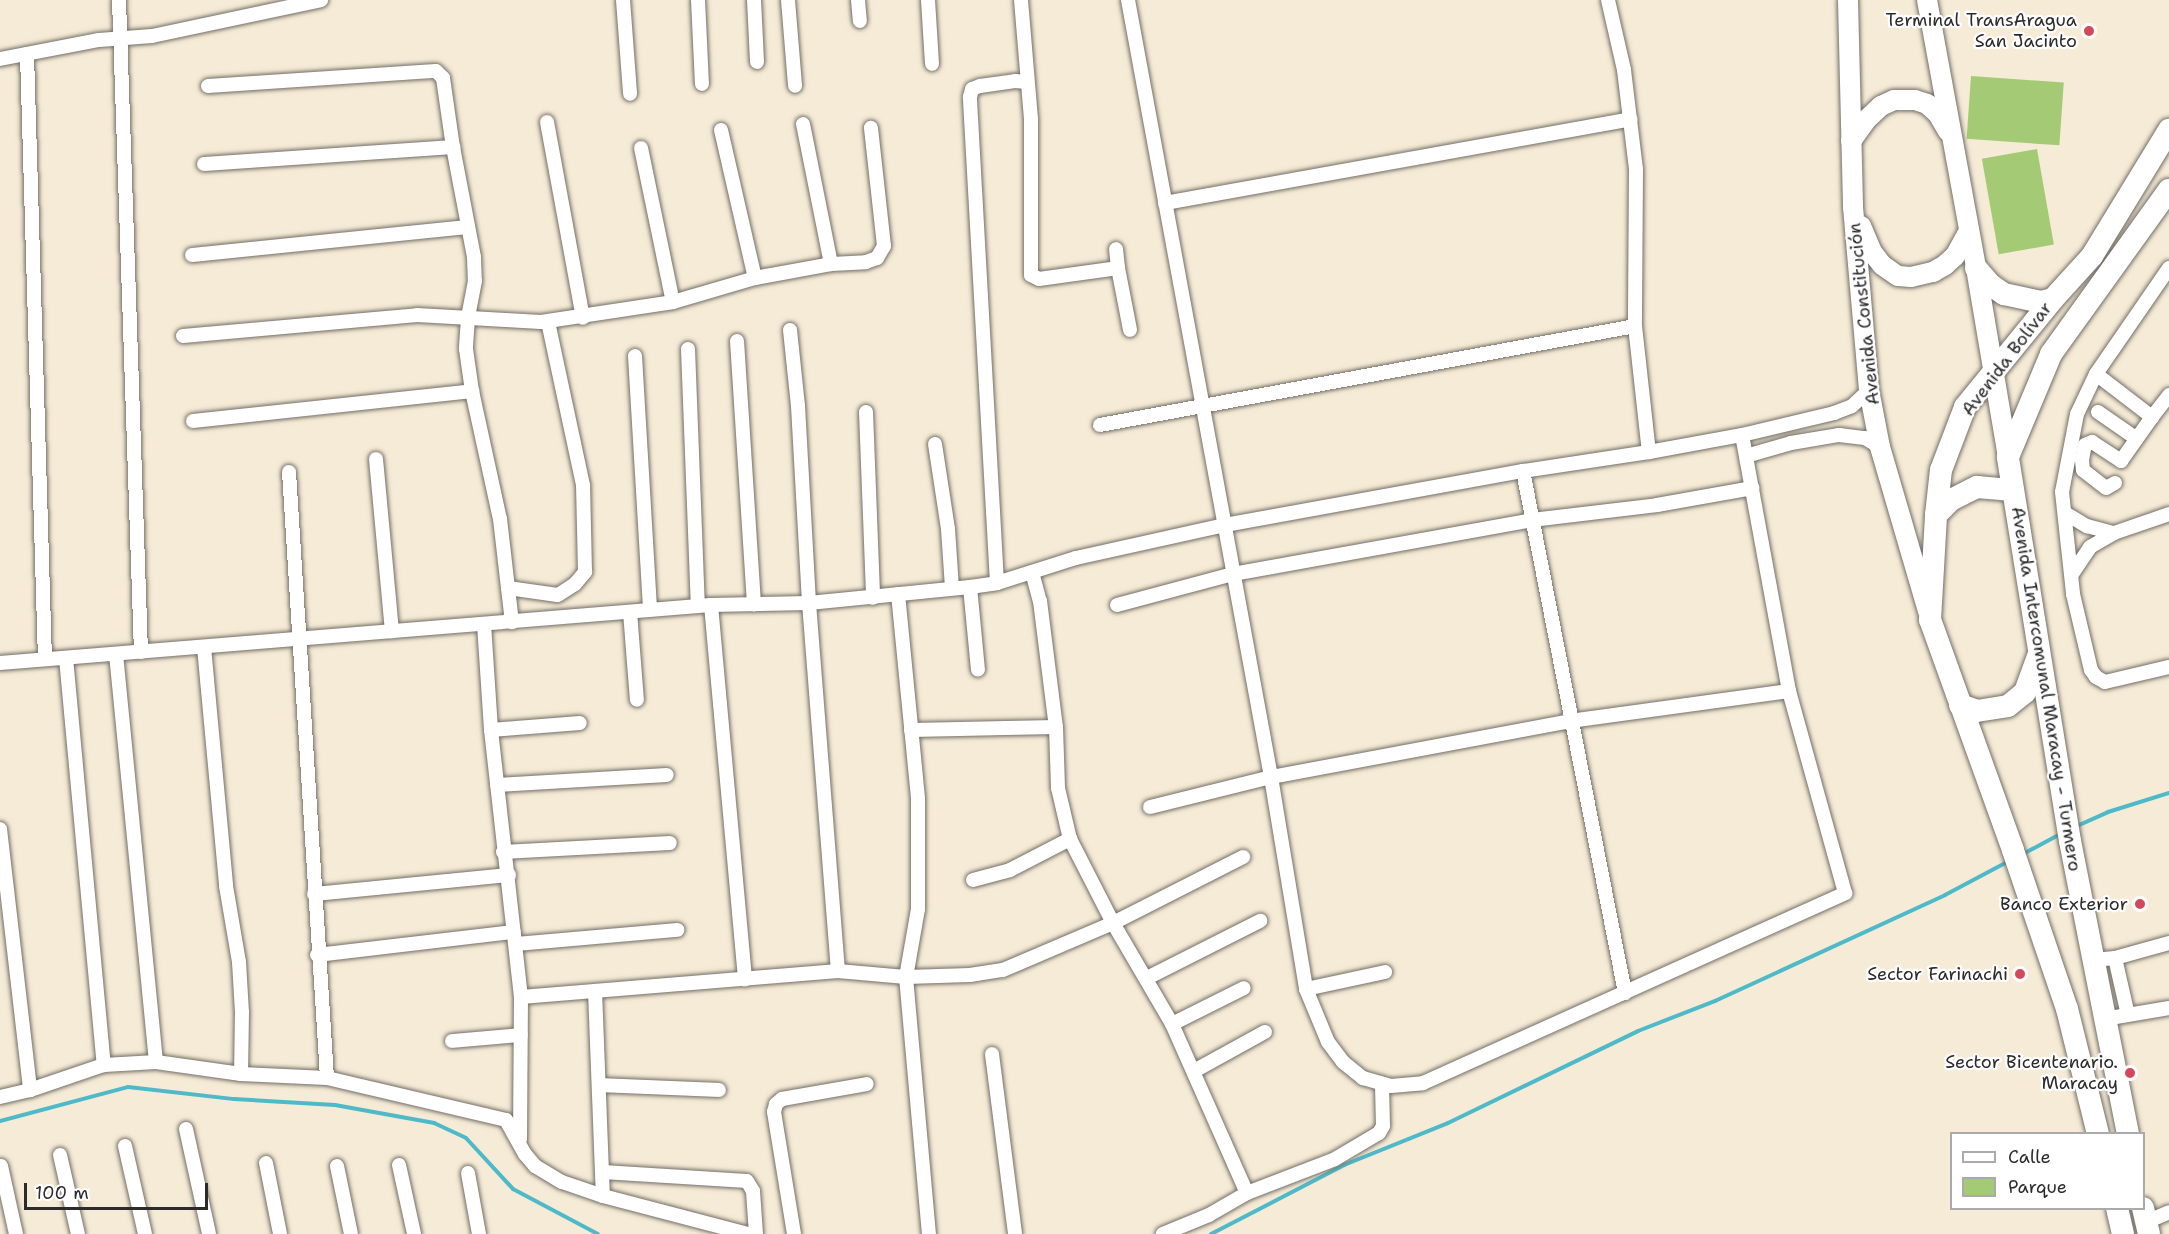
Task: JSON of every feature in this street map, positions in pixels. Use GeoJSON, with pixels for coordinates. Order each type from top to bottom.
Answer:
{"type":"FeatureCollection","features":[{"type":"Feature","properties":{"kind":"main road","name":"Avenida Bolívar"},"geometry":{"type":"LineString","coordinates":[[1930,620],[1941,470],[1965,407],[2053,299],[2092,256],[2169,130]]}},
{"type":"Feature","properties":{"kind":"main road","name":"Avenida Bolívar"},"geometry":{"type":"LineString","coordinates":[[2008,457],[2051,354],[2169,190]]}},
{"type":"Feature","properties":{"kind":"main road"},"geometry":{"type":"LineString","coordinates":[[1976,268],[1991,285],[2004,294],[2041,302],[2053,299]]}},
{"type":"Feature","properties":{"kind":"main road","name":"Avenida Intercomunal Maracay - Turmero"},"geometry":{"type":"LineString","coordinates":[[2008,457],[2070,841],[2104,959],[2104,1019],[2128,1132]]}},
{"type":"Feature","properties":{"kind":"main road"},"geometry":{"type":"LineString","coordinates":[[1936,515],[1951,500],[1977,487],[2013,490]]}},
{"type":"Feature","properties":{"kind":"main road"},"geometry":{"type":"LineString","coordinates":[[1930,620],[2015,854],[2067,1010],[2098,1132]]}},
{"type":"Feature","properties":{"kind":"main road"},"geometry":{"type":"LineString","coordinates":[[1960,705],[1977,711],[2008,706],[2025,692],[2039,653]]}},
{"type":"Feature","properties":{"kind":"main road"},"geometry":{"type":"LineString","coordinates":[[2117,1210],[2123,1234]]}},
{"type":"Feature","properties":{"kind":"street"},"geometry":{"type":"LineString","coordinates":[[119,0],[141,652]]}},
{"type":"Feature","properties":{"kind":"street"},"geometry":{"type":"LineString","coordinates":[[0,59],[99,40],[152,36],[274,5],[321,0]]}},
{"type":"Feature","properties":{"kind":"street"},"geometry":{"type":"LineString","coordinates":[[623,0],[630,93]]}},
{"type":"Feature","properties":{"kind":"street"},"geometry":{"type":"LineString","coordinates":[[698,0],[702,84]]}},
{"type":"Feature","properties":{"kind":"street"},"geometry":{"type":"LineString","coordinates":[[754,0],[757,62]]}},
{"type":"Feature","properties":{"kind":"street"},"geometry":{"type":"LineString","coordinates":[[788,0],[795,86]]}},
{"type":"Feature","properties":{"kind":"street"},"geometry":{"type":"LineString","coordinates":[[858,0],[860,21]]}},
{"type":"Feature","properties":{"kind":"street"},"geometry":{"type":"LineString","coordinates":[[928,0],[932,64]]}},
{"type":"Feature","properties":{"kind":"street"},"geometry":{"type":"LineString","coordinates":[[1021,0],[1031,119],[1031,275],[1039,279],[1118,268]]}},
{"type":"Feature","properties":{"kind":"street"},"geometry":{"type":"LineString","coordinates":[[1128,0],[1271,777],[1306,989],[1311,1006],[1335,1053],[1363,1078],[1382,1084],[1402,1086],[1423,1083],[1845,893],[1789,691],[1742,435]]}},
{"type":"Feature","properties":{"kind":"street"},"geometry":{"type":"LineString","coordinates":[[1608,0],[1624,70],[1636,170],[1635,326],[1649,452]]}},
{"type":"Feature","properties":{"kind":"street","name":"Avenida Constitución"},"geometry":{"type":"LineString","coordinates":[[1848,0],[1853,207],[1869,390],[1880,447],[1930,620]]}},
{"type":"Feature","properties":{"kind":"street"},"geometry":{"type":"LineString","coordinates":[[1927,0],[2008,457]]}},
{"type":"Feature","properties":{"kind":"street"},"geometry":{"type":"LineString","coordinates":[[27,54],[45,659]]}},
{"type":"Feature","properties":{"kind":"street"},"geometry":{"type":"LineString","coordinates":[[208,86],[436,71],[443,78],[476,281],[468,318],[466,349],[472,391],[500,519],[512,622]]}},
{"type":"Feature","properties":{"kind":"street"},"geometry":{"type":"LineString","coordinates":[[997,583],[970,97],[972,89],[980,86],[1015,81],[1027,82]]}},
{"type":"Feature","properties":{"kind":"street"},"geometry":{"type":"LineString","coordinates":[[1851,141],[1866,120],[1881,106],[1894,100],[1915,100],[1927,104],[1938,114],[1951,136]]}},
{"type":"Feature","properties":{"kind":"street"},"geometry":{"type":"LineString","coordinates":[[1165,203],[1630,118]]}},
{"type":"Feature","properties":{"kind":"street"},"geometry":{"type":"LineString","coordinates":[[547,122],[584,318]]}},
{"type":"Feature","properties":{"kind":"street"},"geometry":{"type":"LineString","coordinates":[[803,124],[831,264]]}},
{"type":"Feature","properties":{"kind":"street"},"geometry":{"type":"LineString","coordinates":[[183,336],[417,315],[548,322],[584,318],[673,302],[754,278],[877,258],[884,246],[871,128]]}},
{"type":"Feature","properties":{"kind":"street"},"geometry":{"type":"LineString","coordinates":[[721,130],[754,278]]}},
{"type":"Feature","properties":{"kind":"street"},"geometry":{"type":"LineString","coordinates":[[204,164],[453,147]]}},
{"type":"Feature","properties":{"kind":"street"},"geometry":{"type":"LineString","coordinates":[[641,148],[673,302]]}},
{"type":"Feature","properties":{"kind":"street"},"geometry":{"type":"LineString","coordinates":[[1853,207],[1872,252],[1882,265],[1898,276],[1911,277],[1933,272],[1946,265],[1955,256],[1969,231]]}},
{"type":"Feature","properties":{"kind":"street"},"geometry":{"type":"LineString","coordinates":[[192,255],[468,227]]}},
{"type":"Feature","properties":{"kind":"street"},"geometry":{"type":"LineString","coordinates":[[1116,249],[1130,330]]}},
{"type":"Feature","properties":{"kind":"street"},"geometry":{"type":"LineString","coordinates":[[2169,268],[2096,374],[2077,414],[2062,492],[2076,605],[2091,670],[2096,677],[2105,682],[2169,667]]}},
{"type":"Feature","properties":{"kind":"street"},"geometry":{"type":"LineString","coordinates":[[508,588],[558,595],[575,584],[585,572],[583,485],[548,322]]}},
{"type":"Feature","properties":{"kind":"street"},"geometry":{"type":"LineString","coordinates":[[1100,425],[1203,404],[1635,326]]}},
{"type":"Feature","properties":{"kind":"street"},"geometry":{"type":"LineString","coordinates":[[790,330],[798,406],[808,603],[838,971]]}},
{"type":"Feature","properties":{"kind":"street"},"geometry":{"type":"LineString","coordinates":[[737,341],[754,604]]}},
{"type":"Feature","properties":{"kind":"street"},"geometry":{"type":"LineString","coordinates":[[688,350],[704,605],[745,979]]}},
{"type":"Feature","properties":{"kind":"street"},"geometry":{"type":"LineString","coordinates":[[635,356],[650,610]]}},
{"type":"Feature","properties":{"kind":"street"},"geometry":{"type":"LineString","coordinates":[[2096,374],[2152,417]]}},
{"type":"Feature","properties":{"kind":"street"},"geometry":{"type":"LineString","coordinates":[[0,663],[704,605],[808,603],[873,598],[952,587],[970,587],[997,583],[1076,558],[1225,525],[1523,471],[1742,435],[1834,413],[1852,406],[1869,390]]}},
{"type":"Feature","properties":{"kind":"street"},"geometry":{"type":"LineString","coordinates":[[193,421],[472,391]]}},
{"type":"Feature","properties":{"kind":"street"},"geometry":{"type":"LineString","coordinates":[[2115,483],[2106,488],[2084,470],[2082,460],[2085,445],[2091,442],[2121,461],[2169,395]]}},
{"type":"Feature","properties":{"kind":"street"},"geometry":{"type":"LineString","coordinates":[[866,412],[873,598]]}},
{"type":"Feature","properties":{"kind":"street"},"geometry":{"type":"LineString","coordinates":[[2098,412],[2137,439]]}},
{"type":"Feature","properties":{"kind":"street"},"geometry":{"type":"LineString","coordinates":[[1756,431],[1763,452]]}},
{"type":"Feature","properties":{"kind":"street"},"geometry":{"type":"LineString","coordinates":[[1746,456],[1791,443],[1839,435],[1865,438],[1880,447]]}},
{"type":"Feature","properties":{"kind":"street"},"geometry":{"type":"LineString","coordinates":[[936,444],[948,529],[952,587]]}},
{"type":"Feature","properties":{"kind":"street"},"geometry":{"type":"LineString","coordinates":[[376,459],[392,631]]}},
{"type":"Feature","properties":{"kind":"street"},"geometry":{"type":"LineString","coordinates":[[1523,471],[1570,721],[1625,993]]}},
{"type":"Feature","properties":{"kind":"street"},"geometry":{"type":"LineString","coordinates":[[289,472],[317,955],[327,1078]]}},
{"type":"Feature","properties":{"kind":"street"},"geometry":{"type":"LineString","coordinates":[[1117,605],[1233,574],[1532,520],[1657,505],[1752,488]]}},
{"type":"Feature","properties":{"kind":"street"},"geometry":{"type":"LineString","coordinates":[[2072,574],[2090,547],[2114,533],[2166,512]]}},
{"type":"Feature","properties":{"kind":"street"},"geometry":{"type":"LineString","coordinates":[[2065,513],[2087,526],[2114,533]]}},
{"type":"Feature","properties":{"kind":"street"},"geometry":{"type":"LineString","coordinates":[[1032,572],[1040,601],[1056,727],[1058,788],[1070,839],[1113,923],[1172,1024],[1247,1193]]}},
{"type":"Feature","properties":{"kind":"street"},"geometry":{"type":"LineString","coordinates":[[970,587],[978,670]]}},
{"type":"Feature","properties":{"kind":"street"},"geometry":{"type":"LineString","coordinates":[[898,594],[918,799],[918,909],[906,977],[929,1234]]}},
{"type":"Feature","properties":{"kind":"street"},"geometry":{"type":"LineString","coordinates":[[630,612],[637,700]]}},
{"type":"Feature","properties":{"kind":"street"},"geometry":{"type":"LineString","coordinates":[[484,624],[491,730],[521,997],[520,1145]]}},
{"type":"Feature","properties":{"kind":"street"},"geometry":{"type":"LineString","coordinates":[[204,647],[228,901],[239,962],[242,1012],[241,1074]]}},
{"type":"Feature","properties":{"kind":"street"},"geometry":{"type":"LineString","coordinates":[[116,654],[156,1062]]}},
{"type":"Feature","properties":{"kind":"street"},"geometry":{"type":"LineString","coordinates":[[66,658],[104,1065]]}},
{"type":"Feature","properties":{"kind":"street"},"geometry":{"type":"LineString","coordinates":[[1150,807],[1271,777],[1570,721],[1789,691]]}},
{"type":"Feature","properties":{"kind":"street"},"geometry":{"type":"LineString","coordinates":[[491,730],[580,723]]}},
{"type":"Feature","properties":{"kind":"street"},"geometry":{"type":"LineString","coordinates":[[911,730],[1056,727]]}},
{"type":"Feature","properties":{"kind":"street"},"geometry":{"type":"LineString","coordinates":[[497,785],[667,775]]}},
{"type":"Feature","properties":{"kind":"street"},"geometry":{"type":"LineString","coordinates":[[0,829],[30,1090]]}},
{"type":"Feature","properties":{"kind":"street"},"geometry":{"type":"LineString","coordinates":[[973,880],[1010,870],[1070,839]]}},
{"type":"Feature","properties":{"kind":"street"},"geometry":{"type":"LineString","coordinates":[[504,852],[670,843]]}},
{"type":"Feature","properties":{"kind":"street"},"geometry":{"type":"LineString","coordinates":[[521,997],[838,971],[906,977],[970,975],[1003,970],[1113,923],[1243,857]]}},
{"type":"Feature","properties":{"kind":"street"},"geometry":{"type":"LineString","coordinates":[[314,894],[509,876]]}},
{"type":"Feature","properties":{"kind":"street"},"geometry":{"type":"LineString","coordinates":[[1147,978],[1260,921]]}},
{"type":"Feature","properties":{"kind":"street"},"geometry":{"type":"LineString","coordinates":[[317,955],[515,938],[677,930]]}},
{"type":"Feature","properties":{"kind":"street"},"geometry":{"type":"LineString","coordinates":[[2128,1015],[2104,959],[2169,943]]}},
{"type":"Feature","properties":{"kind":"street"},"geometry":{"type":"LineString","coordinates":[[1306,989],[1385,972]]}},
{"type":"Feature","properties":{"kind":"street"},"geometry":{"type":"LineString","coordinates":[[1172,1024],[1244,988]]}},
{"type":"Feature","properties":{"kind":"street"},"geometry":{"type":"LineString","coordinates":[[595,991],[603,1196]]}},
{"type":"Feature","properties":{"kind":"street"},"geometry":{"type":"LineString","coordinates":[[2104,1019],[2169,1008]]}},
{"type":"Feature","properties":{"kind":"street"},"geometry":{"type":"LineString","coordinates":[[1194,1071],[1265,1032]]}},
{"type":"Feature","properties":{"kind":"street"},"geometry":{"type":"LineString","coordinates":[[452,1041],[521,1035]]}},
{"type":"Feature","properties":{"kind":"street"},"geometry":{"type":"LineString","coordinates":[[992,1054],[1015,1234]]}},
{"type":"Feature","properties":{"kind":"street"},"geometry":{"type":"LineString","coordinates":[[0,1097],[30,1090],[104,1065],[156,1062],[241,1074],[327,1078],[506,1120],[535,1166],[562,1182],[603,1196],[748,1234]]}},
{"type":"Feature","properties":{"kind":"street"},"geometry":{"type":"LineString","coordinates":[[794,1234],[774,1112],[776,1104],[782,1099],[867,1084]]}},
{"type":"Feature","properties":{"kind":"street"},"geometry":{"type":"LineString","coordinates":[[1163,1234],[1209,1215],[1247,1193],[1335,1159],[1379,1133],[1383,1126],[1382,1084]]}},
{"type":"Feature","properties":{"kind":"street"},"geometry":{"type":"LineString","coordinates":[[599,1085],[719,1090]]}},
{"type":"Feature","properties":{"kind":"street"},"geometry":{"type":"LineString","coordinates":[[186,1129],[209,1234]]}},
{"type":"Feature","properties":{"kind":"street"},"geometry":{"type":"LineString","coordinates":[[125,1146],[145,1234]]}},
{"type":"Feature","properties":{"kind":"street"},"geometry":{"type":"LineString","coordinates":[[60,1155],[78,1234]]}},
{"type":"Feature","properties":{"kind":"street"},"geometry":{"type":"LineString","coordinates":[[266,1163],[280,1234]]}},
{"type":"Feature","properties":{"kind":"street"},"geometry":{"type":"LineString","coordinates":[[399,1165],[414,1234]]}},
{"type":"Feature","properties":{"kind":"street"},"geometry":{"type":"LineString","coordinates":[[1,1166],[16,1234]]}},
{"type":"Feature","properties":{"kind":"street"},"geometry":{"type":"LineString","coordinates":[[337,1166],[351,1234]]}},
{"type":"Feature","properties":{"kind":"street"},"geometry":{"type":"LineString","coordinates":[[603,1172],[747,1181],[753,1191],[756,1234]]}},
{"type":"Feature","properties":{"kind":"street"},"geometry":{"type":"LineString","coordinates":[[468,1173],[479,1234]]}},
{"type":"Feature","properties":{"kind":"street"},"geometry":{"type":"LineString","coordinates":[[2146,1221],[2169,1212]]}},
{"type":"Feature","properties":{"kind":"green space"},"geometry":{"type":"Polygon","coordinates":[[[1971,76],[2064,82],[2059,145],[1967,139],[1971,76]]]}},
{"type":"Feature","properties":{"kind":"green space"},"geometry":{"type":"Polygon","coordinates":[[[2037,149],[2054,245],[1999,254],[1982,159],[2037,149]]]}},
{"type":"Feature","properties":{"kind":"waterway"},"geometry":{"type":"LineString","coordinates":[[2077,826],[2108,812],[2169,793]]}},
{"type":"Feature","properties":{"kind":"waterway"},"geometry":{"type":"LineString","coordinates":[[2023,854],[2062,833]]}},
{"type":"Feature","properties":{"kind":"waterway"},"geometry":{"type":"LineString","coordinates":[[1211,1234],[1344,1165],[1448,1123],[1638,1031],[1715,1001],[1945,895],[2009,861]]}},
{"type":"Feature","properties":{"kind":"waterway"},"geometry":{"type":"LineString","coordinates":[[0,1121],[128,1087],[234,1099],[335,1105],[434,1123],[466,1138],[513,1189],[598,1234]]}},
{"type":"Feature","properties":{"kind":"place","name":"Terminal TransAragua San Jacinto"},"geometry":{"type":"Point","coordinates":[2089,31]}},
{"type":"Feature","properties":{"kind":"place","name":"Banco Exterior"},"geometry":{"type":"Point","coordinates":[2140,904]}},
{"type":"Feature","properties":{"kind":"place","name":"Sector Farinachi"},"geometry":{"type":"Point","coordinates":[2020,974]}},
{"type":"Feature","properties":{"kind":"place","name":"Sector Bicentenario. Maracay"},"geometry":{"type":"Point","coordinates":[2130,1073]}}]}
